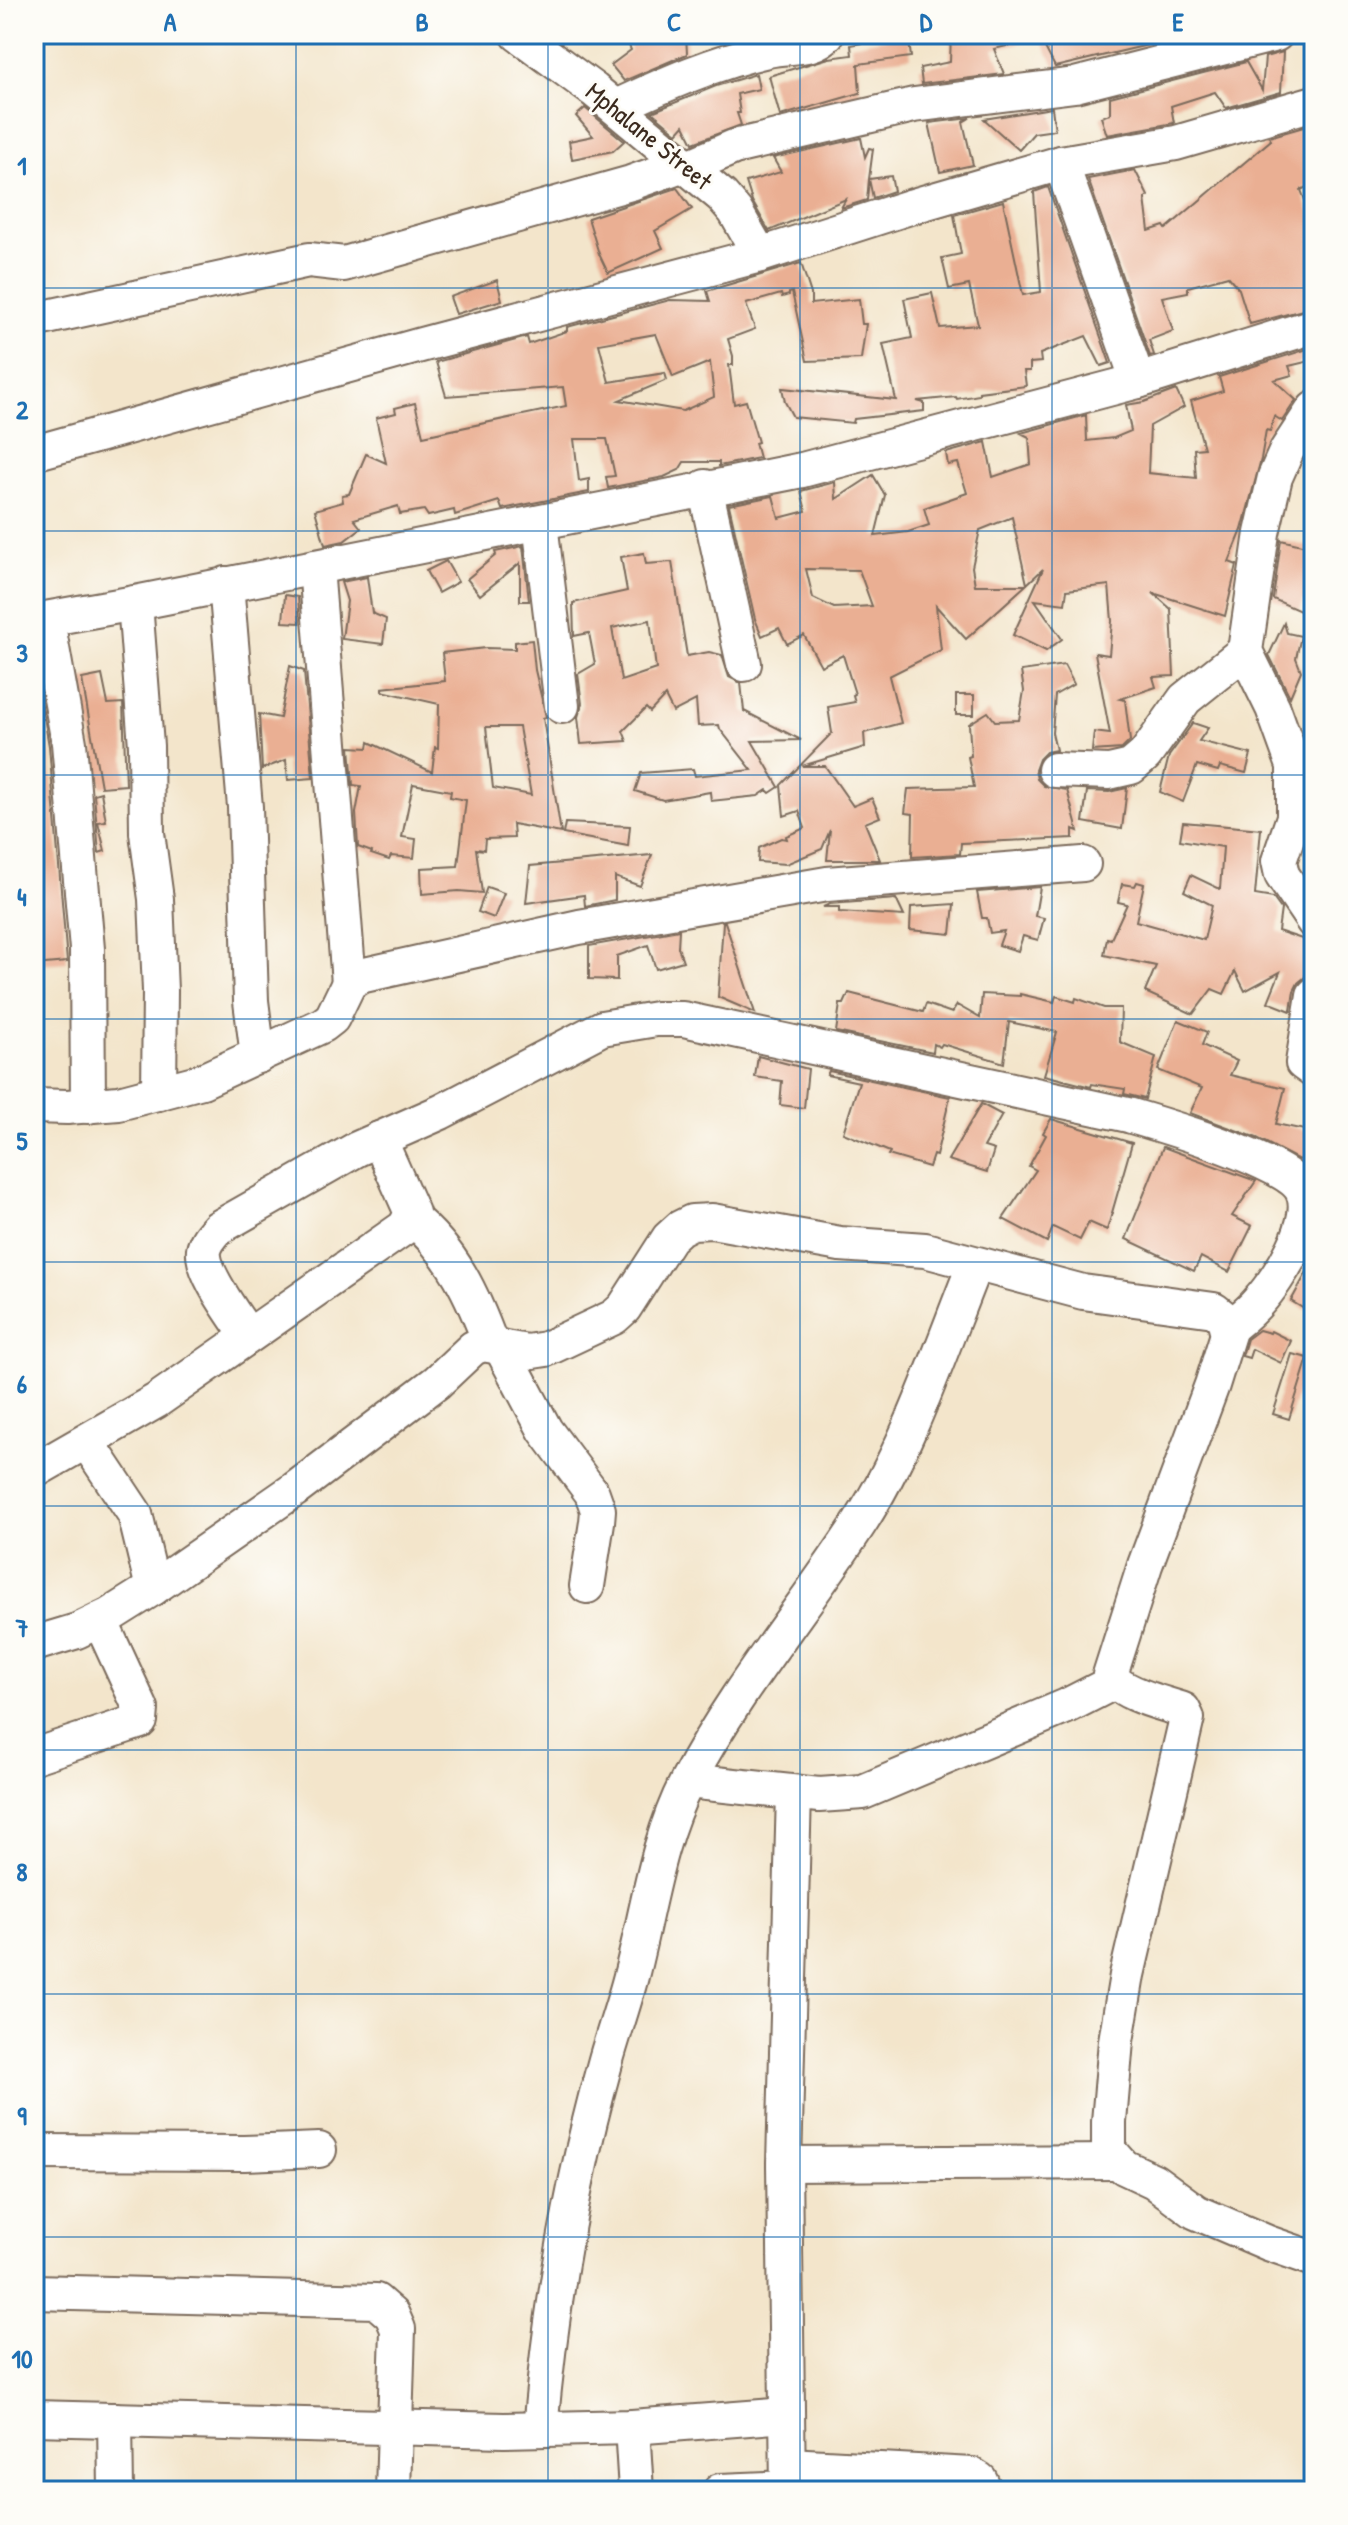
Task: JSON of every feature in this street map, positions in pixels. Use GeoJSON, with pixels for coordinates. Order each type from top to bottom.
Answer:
{"type":"FeatureCollection","features":[{"type":"Feature","properties":{"kind":"street"},"geometry":{"type":"LineString","coordinates":[[616,107],[711,67],[771,49],[815,44],[827,34]]}},
{"type":"Feature","properties":{"kind":"street"},"geometry":{"type":"LineString","coordinates":[[34,320],[309,260],[344,264],[631,183],[734,147],[914,105],[1075,85],[1276,34]]}},
{"type":"Feature","properties":{"kind":"street","name":"Mphalane Street"},"geometry":{"type":"LineString","coordinates":[[538,39],[722,196],[735,211],[760,255]]}},
{"type":"Feature","properties":{"kind":"street"},"geometry":{"type":"LineString","coordinates":[[34,453],[760,255],[1061,163],[1176,143],[1314,103]]}},
{"type":"Feature","properties":{"kind":"street"},"geometry":{"type":"LineString","coordinates":[[1061,163],[1138,381]]}},
{"type":"Feature","properties":{"kind":"street"},"geometry":{"type":"LineString","coordinates":[[88,1106],[87,949],[69,743],[40,620],[802,470],[1138,381],[1314,326]]}},
{"type":"Feature","properties":{"kind":"street"},"geometry":{"type":"LineString","coordinates":[[1314,409],[1287,450],[1275,477],[1262,533],[1245,651],[1304,765],[1294,817],[1279,861],[1282,875],[1314,922]]}},
{"type":"Feature","properties":{"kind":"street"},"geometry":{"type":"LineString","coordinates":[[705,487],[744,664]]}},
{"type":"Feature","properties":{"kind":"street"},"geometry":{"type":"LineString","coordinates":[[540,523],[562,706]]}},
{"type":"Feature","properties":{"kind":"street"},"geometry":{"type":"LineString","coordinates":[[34,1106],[119,1103],[202,1081],[312,1032],[332,1018],[349,983],[316,567]]}},
{"type":"Feature","properties":{"kind":"street"},"geometry":{"type":"LineString","coordinates":[[226,584],[245,807],[251,1001],[258,1056]]}},
{"type":"Feature","properties":{"kind":"street"},"geometry":{"type":"LineString","coordinates":[[135,603],[146,746],[147,833],[156,899],[160,991],[159,1093]]}},
{"type":"Feature","properties":{"kind":"street"},"geometry":{"type":"LineString","coordinates":[[1055,770],[1109,772],[1131,767],[1145,755],[1185,699],[1245,651]]}},
{"type":"Feature","properties":{"kind":"street"},"geometry":{"type":"LineString","coordinates":[[349,983],[360,976],[427,959],[579,927],[827,884],[1083,864]]}},
{"type":"Feature","properties":{"kind":"street"},"geometry":{"type":"LineString","coordinates":[[1314,995],[1303,1063],[1314,1071]]}},
{"type":"Feature","properties":{"kind":"street"},"geometry":{"type":"LineString","coordinates":[[248,1336],[207,1267],[204,1254],[218,1228],[379,1139],[441,1112],[602,1028],[656,1019],[683,1019],[1128,1115],[1179,1130],[1264,1163],[1286,1175],[1302,1189],[1305,1210],[1300,1233],[1283,1268],[1258,1303],[1227,1330]]}},
{"type":"Feature","properties":{"kind":"street"},"geometry":{"type":"LineString","coordinates":[[34,1471],[156,1401],[405,1227],[411,1218],[410,1208],[379,1139]]}},
{"type":"Feature","properties":{"kind":"street"},"geometry":{"type":"LineString","coordinates":[[411,1218],[441,1244],[545,1430],[592,1493],[598,1510],[587,1586]]}},
{"type":"Feature","properties":{"kind":"street"},"geometry":{"type":"LineString","coordinates":[[34,1644],[77,1631],[153,1588],[294,1490],[437,1382],[473,1348],[483,1344],[527,1352],[546,1349],[614,1317],[624,1308],[669,1238],[680,1228],[701,1220],[840,1244],[925,1250],[1083,1292],[1214,1310],[1224,1318],[1227,1330],[1212,1385],[1145,1565],[1110,1675],[1114,1682],[1183,1710],[1187,1718],[1127,1975],[1116,2041],[1109,2150],[1119,2162],[1154,2181],[1196,2212],[1314,2259]]}},
{"type":"Feature","properties":{"kind":"street"},"geometry":{"type":"LineString","coordinates":[[540,2429],[555,2286],[603,2068],[631,1977],[662,1841],[688,1781],[730,1712],[860,1523],[884,1483],[975,1264]]}},
{"type":"Feature","properties":{"kind":"street"},"geometry":{"type":"LineString","coordinates":[[87,1442],[135,1514],[153,1588]]}},
{"type":"Feature","properties":{"kind":"street"},"geometry":{"type":"LineString","coordinates":[[34,1756],[140,1721],[141,1709],[100,1620]]}},
{"type":"Feature","properties":{"kind":"street"},"geometry":{"type":"LineString","coordinates":[[688,1781],[794,1793],[831,1795],[863,1792],[1067,1706],[1114,1682]]}},
{"type":"Feature","properties":{"kind":"street"},"geometry":{"type":"LineString","coordinates":[[788,2481],[784,2164],[794,1793]]}},
{"type":"Feature","properties":{"kind":"street"},"geometry":{"type":"LineString","coordinates":[[34,2152],[244,2153],[319,2150]]}},
{"type":"Feature","properties":{"kind":"street"},"geometry":{"type":"LineString","coordinates":[[784,2164],[1119,2162]]}},
{"type":"Feature","properties":{"kind":"street"},"geometry":{"type":"LineString","coordinates":[[34,2292],[376,2301],[392,2315],[398,2329],[393,2491]]}},
{"type":"Feature","properties":{"kind":"street"},"geometry":{"type":"LineString","coordinates":[[34,2418],[540,2429],[632,2427],[787,2415]]}},
{"type":"Feature","properties":{"kind":"street"},"geometry":{"type":"LineString","coordinates":[[115,2420],[116,2491]]}},
{"type":"Feature","properties":{"kind":"street"},"geometry":{"type":"LineString","coordinates":[[632,2427],[636,2491]]}},
{"type":"Feature","properties":{"kind":"street"},"geometry":{"type":"LineString","coordinates":[[720,2491],[788,2481],[972,2475],[980,2480],[985,2491]]}},
{"type":"Feature","properties":{"kind":"building"},"geometry":{"type":"Polygon","coordinates":[[[624,34],[686,34],[687,54],[624,81],[611,65],[631,50],[624,34]]]}},
{"type":"Feature","properties":{"kind":"building"},"geometry":{"type":"Polygon","coordinates":[[[908,34],[911,57],[858,64],[860,93],[780,116],[769,76],[829,58],[852,55],[851,45],[908,34]]]}},
{"type":"Feature","properties":{"kind":"building"},"geometry":{"type":"Polygon","coordinates":[[[951,34],[1027,34],[1028,41],[994,49],[1004,74],[922,84],[920,68],[950,62],[951,34]]]}},
{"type":"Feature","properties":{"kind":"building"},"geometry":{"type":"Polygon","coordinates":[[[1038,34],[1194,34],[1055,67],[1038,34]]]}},
{"type":"Feature","properties":{"kind":"building"},"geometry":{"type":"Polygon","coordinates":[[[1283,52],[1281,92],[1226,108],[1215,92],[1171,106],[1174,123],[1107,135],[1101,117],[1110,114],[1110,97],[1246,62],[1262,90],[1265,57],[1283,52]]]}},
{"type":"Feature","properties":{"kind":"building"},"geometry":{"type":"Polygon","coordinates":[[[756,74],[759,89],[737,94],[740,113],[737,113],[741,125],[693,143],[684,125],[677,133],[652,112],[716,86],[756,74]]]}},
{"type":"Feature","properties":{"kind":"building"},"geometry":{"type":"Polygon","coordinates":[[[585,108],[624,141],[613,151],[572,159],[569,141],[593,136],[576,116],[585,108]]]}},
{"type":"Feature","properties":{"kind":"building"},"geometry":{"type":"Polygon","coordinates":[[[1052,108],[1055,130],[1034,133],[1019,150],[984,119],[1052,108]]]}},
{"type":"Feature","properties":{"kind":"building"},"geometry":{"type":"Polygon","coordinates":[[[970,118],[963,122],[973,165],[940,172],[929,123],[970,118]]]}},
{"type":"Feature","properties":{"kind":"building"},"geometry":{"type":"Polygon","coordinates":[[[1314,124],[1314,183],[1301,190],[1314,223],[1314,307],[1250,324],[1239,289],[1228,276],[1188,287],[1188,292],[1162,297],[1173,331],[1149,340],[1154,355],[1150,356],[1088,179],[1135,170],[1148,196],[1145,198],[1149,231],[1164,226],[1166,229],[1271,140],[1269,137],[1314,124]]]}},
{"type":"Feature","properties":{"kind":"building"},"geometry":{"type":"Polygon","coordinates":[[[861,138],[865,157],[869,148],[873,149],[867,200],[841,208],[846,199],[769,231],[752,201],[746,182],[781,172],[773,158],[861,138]]]}},
{"type":"Feature","properties":{"kind":"building"},"geometry":{"type":"Polygon","coordinates":[[[891,176],[894,191],[873,198],[869,179],[891,176]]]}},
{"type":"Feature","properties":{"kind":"building"},"geometry":{"type":"Polygon","coordinates":[[[1048,187],[1110,363],[1101,366],[1086,336],[1040,354],[1041,362],[1030,363],[1030,371],[1024,371],[1026,386],[979,392],[979,395],[957,399],[917,401],[924,403],[924,411],[854,419],[853,423],[793,417],[782,388],[896,400],[883,344],[912,338],[904,299],[932,293],[940,328],[978,325],[969,285],[949,289],[942,258],[961,254],[954,215],[1003,201],[1023,295],[1041,292],[1034,192],[1048,187]]]}},
{"type":"Feature","properties":{"kind":"building"},"geometry":{"type":"Polygon","coordinates":[[[677,188],[692,209],[655,231],[663,248],[608,273],[588,218],[677,188]]]}},
{"type":"Feature","properties":{"kind":"building"},"geometry":{"type":"Polygon","coordinates":[[[801,263],[811,304],[859,299],[862,324],[866,324],[861,359],[807,361],[792,292],[746,304],[755,329],[728,339],[733,356],[733,365],[729,365],[734,404],[746,401],[758,442],[755,443],[759,458],[719,466],[719,462],[684,462],[679,470],[664,477],[608,488],[606,477],[615,476],[607,439],[574,439],[579,481],[589,479],[589,492],[502,509],[499,501],[455,515],[454,510],[428,516],[424,510],[400,514],[398,506],[354,519],[361,528],[344,541],[325,545],[315,510],[343,502],[342,495],[349,494],[366,454],[386,463],[376,418],[396,413],[395,408],[415,403],[423,436],[566,406],[563,387],[446,396],[436,362],[527,337],[529,344],[567,331],[567,327],[670,300],[710,301],[707,291],[801,263]],[[656,334],[599,344],[609,382],[665,373],[667,380],[619,400],[683,411],[714,397],[710,362],[673,377],[656,334]]]}},
{"type":"Feature","properties":{"kind":"building"},"geometry":{"type":"Polygon","coordinates":[[[497,280],[502,300],[456,314],[450,297],[497,280]]]}},
{"type":"Feature","properties":{"kind":"building"},"geometry":{"type":"Polygon","coordinates":[[[1314,347],[1314,360],[1289,366],[1292,375],[1274,380],[1296,400],[1282,421],[1274,416],[1270,431],[1266,430],[1242,530],[1229,562],[1237,565],[1225,616],[1153,593],[1171,609],[1174,676],[1153,677],[1156,687],[1120,699],[1125,700],[1130,741],[1122,749],[1092,751],[1094,732],[1110,734],[1095,653],[1109,655],[1112,621],[1109,585],[1067,590],[1065,604],[1035,600],[1062,639],[1046,651],[1013,635],[1043,569],[1027,584],[1012,517],[980,530],[972,567],[975,585],[1026,585],[966,639],[936,606],[941,650],[889,676],[901,723],[864,733],[865,747],[802,766],[825,766],[853,806],[872,798],[880,817],[865,823],[880,860],[827,860],[830,830],[822,849],[786,864],[758,862],[759,848],[781,838],[787,839],[786,836],[805,828],[799,811],[784,816],[781,785],[832,733],[828,707],[855,702],[855,694],[843,655],[821,666],[804,635],[787,644],[779,628],[762,636],[755,619],[729,505],[773,496],[779,518],[806,511],[801,491],[835,482],[836,499],[873,475],[885,495],[875,536],[908,532],[929,525],[924,508],[967,493],[958,463],[948,465],[946,453],[986,442],[993,477],[1031,464],[1029,437],[1021,433],[1086,415],[1087,441],[1114,438],[1131,431],[1126,405],[1176,390],[1184,407],[1150,426],[1148,473],[1196,478],[1194,449],[1204,448],[1191,401],[1223,391],[1219,377],[1314,347]],[[806,569],[813,598],[834,608],[872,606],[859,570],[806,569]]]}},
{"type":"Feature","properties":{"kind":"building"},"geometry":{"type":"Polygon","coordinates":[[[1281,540],[1314,548],[1314,599],[1306,595],[1300,611],[1273,599],[1281,540]]]}},
{"type":"Feature","properties":{"kind":"building"},"geometry":{"type":"Polygon","coordinates":[[[523,546],[529,601],[520,601],[520,563],[480,595],[467,579],[496,555],[495,552],[523,546]]]}},
{"type":"Feature","properties":{"kind":"building"},"geometry":{"type":"Polygon","coordinates":[[[644,553],[646,564],[672,562],[687,656],[709,652],[722,655],[729,677],[741,683],[744,711],[801,740],[752,741],[779,787],[770,793],[767,790],[758,796],[711,801],[710,792],[663,800],[635,791],[641,773],[693,769],[695,776],[752,770],[719,725],[698,726],[696,700],[673,712],[665,696],[650,712],[646,708],[623,731],[627,741],[581,744],[578,717],[582,704],[578,674],[595,664],[589,633],[574,636],[573,603],[627,591],[621,557],[644,553]],[[650,620],[612,628],[621,681],[656,669],[650,620]]]}},
{"type":"Feature","properties":{"kind":"building"},"geometry":{"type":"Polygon","coordinates":[[[446,561],[458,582],[438,593],[426,571],[446,561]]]}},
{"type":"Feature","properties":{"kind":"building"},"geometry":{"type":"Polygon","coordinates":[[[367,577],[372,613],[386,619],[383,644],[342,639],[347,601],[341,582],[367,577]]]}},
{"type":"Feature","properties":{"kind":"building"},"geometry":{"type":"Polygon","coordinates":[[[285,595],[298,597],[300,623],[283,622],[285,595]]]}},
{"type":"Feature","properties":{"kind":"building"},"geometry":{"type":"Polygon","coordinates":[[[1284,623],[1287,633],[1301,636],[1296,658],[1301,671],[1290,697],[1269,655],[1284,623]]]}},
{"type":"Feature","properties":{"kind":"building"},"geometry":{"type":"Polygon","coordinates":[[[532,640],[535,670],[546,717],[543,718],[561,833],[513,824],[514,838],[485,839],[484,850],[476,849],[482,893],[422,894],[421,868],[458,866],[466,800],[450,797],[451,791],[413,784],[402,837],[416,839],[414,858],[391,856],[389,860],[371,854],[358,847],[356,813],[361,786],[353,785],[350,747],[368,748],[369,742],[432,772],[435,747],[438,748],[439,704],[382,691],[382,688],[445,681],[442,653],[486,648],[515,649],[515,642],[532,640]],[[486,727],[493,788],[531,795],[519,727],[486,727]]]}},
{"type":"Feature","properties":{"kind":"building"},"geometry":{"type":"Polygon","coordinates":[[[1064,665],[1074,684],[1055,695],[1052,733],[1056,750],[1046,752],[1035,770],[1037,779],[1044,786],[1067,790],[1078,831],[1073,829],[1073,838],[961,843],[960,854],[912,857],[913,814],[905,813],[908,789],[974,787],[968,757],[971,756],[969,724],[988,712],[995,721],[1019,720],[1024,691],[1021,671],[1064,665]]]}},
{"type":"Feature","properties":{"kind":"building"},"geometry":{"type":"Polygon","coordinates":[[[290,666],[304,671],[313,778],[288,780],[286,760],[262,769],[259,714],[280,718],[290,666]]]}},
{"type":"Feature","properties":{"kind":"building"},"geometry":{"type":"Polygon","coordinates":[[[36,671],[49,746],[67,962],[34,965],[34,719],[44,719],[34,691],[36,671]]]}},
{"type":"Feature","properties":{"kind":"building"},"geometry":{"type":"Polygon","coordinates":[[[102,675],[108,704],[123,703],[126,785],[101,787],[82,679],[102,675]]]}},
{"type":"Feature","properties":{"kind":"building"},"geometry":{"type":"Polygon","coordinates":[[[956,695],[974,695],[974,715],[956,715],[956,695]]]}},
{"type":"Feature","properties":{"kind":"building"},"geometry":{"type":"Polygon","coordinates":[[[1193,723],[1208,728],[1199,741],[1251,754],[1246,773],[1220,766],[1218,771],[1197,765],[1183,802],[1160,792],[1169,756],[1193,723]]]}},
{"type":"Feature","properties":{"kind":"building"},"geometry":{"type":"Polygon","coordinates":[[[1127,788],[1122,829],[1083,822],[1087,791],[1109,792],[1127,788]]]}},
{"type":"Feature","properties":{"kind":"building"},"geometry":{"type":"Polygon","coordinates":[[[101,792],[106,821],[98,822],[105,851],[99,853],[94,794],[101,792]]]}},
{"type":"Feature","properties":{"kind":"building"},"geometry":{"type":"Polygon","coordinates":[[[1183,822],[1261,829],[1255,895],[1273,898],[1281,909],[1278,931],[1314,943],[1314,953],[1305,977],[1294,991],[1291,1011],[1268,1002],[1280,972],[1245,991],[1235,971],[1224,994],[1212,989],[1193,1014],[1145,992],[1156,966],[1104,955],[1107,938],[1111,939],[1127,904],[1118,902],[1122,884],[1144,884],[1136,921],[1204,940],[1212,905],[1184,891],[1191,875],[1220,889],[1223,847],[1180,840],[1183,822]]]}},
{"type":"Feature","properties":{"kind":"building"},"geometry":{"type":"Polygon","coordinates":[[[565,823],[630,826],[628,846],[563,834],[565,823]]]}},
{"type":"Feature","properties":{"kind":"building"},"geometry":{"type":"Polygon","coordinates":[[[652,855],[640,886],[615,877],[615,900],[585,906],[584,895],[526,903],[530,866],[652,855]]]}},
{"type":"Feature","properties":{"kind":"building"},"geometry":{"type":"Polygon","coordinates":[[[487,887],[504,893],[494,918],[478,912],[487,887]]]}},
{"type":"Feature","properties":{"kind":"building"},"geometry":{"type":"Polygon","coordinates":[[[1040,887],[1035,916],[1044,918],[1038,940],[1023,936],[1018,951],[999,945],[1004,931],[990,933],[987,918],[982,918],[977,892],[1040,887]]]}},
{"type":"Feature","properties":{"kind":"building"},"geometry":{"type":"Polygon","coordinates":[[[896,899],[904,916],[839,912],[839,907],[823,907],[830,904],[896,899]]]}},
{"type":"Feature","properties":{"kind":"building"},"geometry":{"type":"Polygon","coordinates":[[[954,904],[951,934],[910,930],[911,907],[954,904]]]}},
{"type":"Feature","properties":{"kind":"building"},"geometry":{"type":"Polygon","coordinates":[[[725,922],[755,1013],[718,997],[725,922]]]}},
{"type":"Feature","properties":{"kind":"building"},"geometry":{"type":"Polygon","coordinates":[[[679,930],[678,947],[683,961],[656,969],[648,945],[617,956],[617,980],[589,979],[589,946],[679,930]]]}},
{"type":"Feature","properties":{"kind":"building"},"geometry":{"type":"Polygon","coordinates":[[[849,993],[923,1012],[926,1004],[952,1013],[957,1005],[980,1018],[982,994],[1020,994],[1054,1002],[1056,996],[1075,1002],[1076,998],[1104,1008],[1121,1008],[1120,1042],[1156,1057],[1145,1099],[1124,1094],[1125,1089],[1092,1084],[1091,1087],[1044,1075],[1057,1032],[1009,1022],[1004,1063],[942,1044],[940,1047],[934,1044],[933,1052],[836,1032],[840,1004],[844,1004],[849,993]]]}},
{"type":"Feature","properties":{"kind":"building"},"geometry":{"type":"Polygon","coordinates":[[[1178,1020],[1207,1032],[1202,1045],[1237,1061],[1230,1075],[1285,1088],[1276,1124],[1314,1132],[1308,1161],[1190,1113],[1202,1088],[1158,1070],[1178,1020]]]}},
{"type":"Feature","properties":{"kind":"building"},"geometry":{"type":"Polygon","coordinates":[[[758,1056],[808,1069],[804,1108],[780,1105],[782,1081],[755,1077],[758,1056]]]}},
{"type":"Feature","properties":{"kind":"building"},"geometry":{"type":"Polygon","coordinates":[[[829,1071],[950,1097],[936,1156],[933,1155],[929,1167],[888,1155],[890,1152],[843,1133],[859,1082],[827,1075],[829,1071]]]}},
{"type":"Feature","properties":{"kind":"building"},"geometry":{"type":"Polygon","coordinates":[[[981,1104],[1002,1115],[984,1147],[994,1150],[987,1172],[948,1160],[981,1104]]]}},
{"type":"Feature","properties":{"kind":"building"},"geometry":{"type":"Polygon","coordinates":[[[1051,1119],[1132,1143],[1107,1230],[1089,1222],[1080,1240],[1053,1227],[1047,1242],[1003,1219],[1036,1170],[1029,1166],[1051,1119]]]}},
{"type":"Feature","properties":{"kind":"building"},"geometry":{"type":"Polygon","coordinates":[[[1163,1147],[1256,1181],[1232,1216],[1252,1226],[1229,1272],[1201,1257],[1194,1271],[1126,1239],[1163,1147]]]}},
{"type":"Feature","properties":{"kind":"building"},"geometry":{"type":"Polygon","coordinates":[[[1314,1259],[1314,1296],[1306,1310],[1291,1301],[1314,1259]]]}},
{"type":"Feature","properties":{"kind":"building"},"geometry":{"type":"Polygon","coordinates":[[[1259,1330],[1271,1331],[1291,1341],[1281,1363],[1252,1349],[1249,1358],[1242,1356],[1247,1339],[1259,1330]]]}},
{"type":"Feature","properties":{"kind":"building"},"geometry":{"type":"Polygon","coordinates":[[[1292,1354],[1308,1358],[1289,1419],[1273,1414],[1292,1354]]]}}]}
